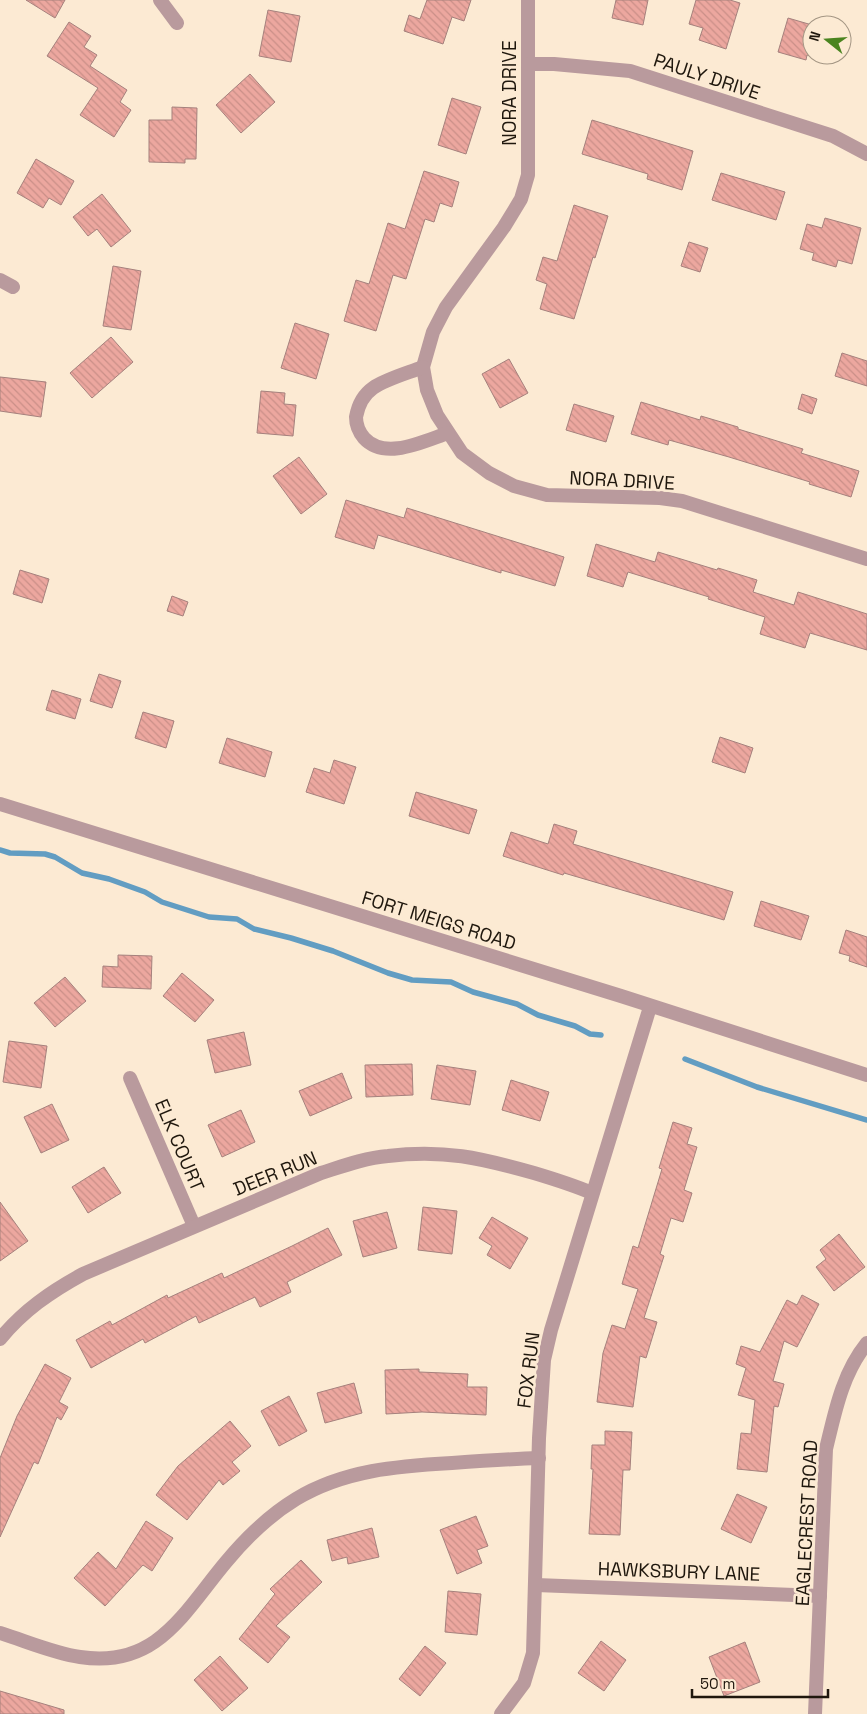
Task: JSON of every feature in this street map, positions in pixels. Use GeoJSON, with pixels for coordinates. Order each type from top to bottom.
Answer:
{"type":"FeatureCollection","features":[{"type":"Feature","properties":{"kind":"street"},"geometry":{"type":"LineString","coordinates":[[160,0],[177,23]]}},
{"type":"Feature","properties":{"kind":"street","name":"NORA DRIVE"},"geometry":{"type":"LineString","coordinates":[[528,0],[528,175],[521,199],[504,227],[446,306],[433,332],[423,367],[427,390],[437,416],[462,453],[489,473],[514,486],[548,495],[660,498],[682,501],[867,559]]}},
{"type":"Feature","properties":{"kind":"street","name":"PAULY DRIVE"},"geometry":{"type":"LineString","coordinates":[[528,64],[554,64],[630,72],[833,136],[867,154]]}},
{"type":"Feature","properties":{"kind":"street"},"geometry":{"type":"LineString","coordinates":[[0,280],[13,287]]}},
{"type":"Feature","properties":{"kind":"street"},"geometry":{"type":"LineString","coordinates":[[423,367],[374,387],[364,395],[358,408],[356,420],[358,432],[376,447],[388,448],[400,448],[448,433]]}},
{"type":"Feature","properties":{"kind":"street","name":"FORT MEIGS ROAD"},"geometry":{"type":"LineString","coordinates":[[0,804],[602,990],[650,1007],[867,1075]]}},
{"type":"Feature","properties":{"kind":"street","name":"FOX RUN"},"geometry":{"type":"LineString","coordinates":[[501,1714],[524,1683],[530,1669],[533,1653],[544,1360],[551,1330],[592,1193],[650,1007]]}},
{"type":"Feature","properties":{"kind":"street","name":"ELK COURT"},"geometry":{"type":"LineString","coordinates":[[130,1078],[194,1226]]}},
{"type":"Feature","properties":{"kind":"street","name":"DEER RUN"},"geometry":{"type":"LineString","coordinates":[[0,1339],[12,1324],[33,1305],[57,1288],[83,1274],[321,1173],[360,1161],[386,1156],[426,1153],[466,1156],[493,1161],[574,1185],[592,1193]]}},
{"type":"Feature","properties":{"kind":"street","name":"EAGLECREST ROAD"},"geometry":{"type":"LineString","coordinates":[[815,1714],[826,1450],[845,1379],[859,1353],[867,1343]]}},
{"type":"Feature","properties":{"kind":"street"},"geometry":{"type":"LineString","coordinates":[[0,1633],[79,1657],[108,1658],[136,1652],[162,1637],[183,1618],[225,1563],[253,1532],[296,1498],[346,1476],[373,1470],[401,1466],[540,1458]]}},
{"type":"Feature","properties":{"kind":"street","name":"HAWKSBURY LANE"},"geometry":{"type":"LineString","coordinates":[[536,1585],[820,1596]]}},
{"type":"Feature","properties":{"kind":"building"},"geometry":{"type":"Polygon","coordinates":[[[26,0],[65,0],[55,18],[26,0]]]}},
{"type":"Feature","properties":{"kind":"building"},"geometry":{"type":"Polygon","coordinates":[[[427,0],[471,0],[464,21],[452,17],[443,44],[404,31],[409,15],[420,19],[427,0]]]}},
{"type":"Feature","properties":{"kind":"building"},"geometry":{"type":"Polygon","coordinates":[[[616,0],[648,0],[643,25],[612,18],[616,0]]]}},
{"type":"Feature","properties":{"kind":"building"},"geometry":{"type":"Polygon","coordinates":[[[696,0],[730,0],[740,3],[726,49],[699,40],[703,28],[689,24],[696,0]]]}},
{"type":"Feature","properties":{"kind":"building"},"geometry":{"type":"Polygon","coordinates":[[[268,10],[300,16],[291,62],[259,56],[268,10]]]}},
{"type":"Feature","properties":{"kind":"building"},"geometry":{"type":"Polygon","coordinates":[[[788,18],[802,22],[802,59],[778,52],[788,18]]]}},
{"type":"Feature","properties":{"kind":"building"},"geometry":{"type":"Polygon","coordinates":[[[69,22],[91,36],[84,47],[97,55],[90,66],[127,90],[120,102],[131,110],[114,137],[80,115],[98,88],[47,56],[69,22]]]}},
{"type":"Feature","properties":{"kind":"building"},"geometry":{"type":"Polygon","coordinates":[[[250,74],[275,102],[241,133],[216,105],[250,74]]]}},
{"type":"Feature","properties":{"kind":"building"},"geometry":{"type":"Polygon","coordinates":[[[452,98],[481,107],[466,154],[438,145],[452,98]]]}},
{"type":"Feature","properties":{"kind":"building"},"geometry":{"type":"Polygon","coordinates":[[[172,107],[197,108],[196,159],[185,159],[185,163],[149,162],[149,120],[172,120],[172,107]]]}},
{"type":"Feature","properties":{"kind":"building"},"geometry":{"type":"Polygon","coordinates":[[[592,120],[693,151],[682,190],[647,179],[648,174],[582,154],[592,120]]]}},
{"type":"Feature","properties":{"kind":"building"},"geometry":{"type":"Polygon","coordinates":[[[36,159],[74,181],[61,205],[49,198],[43,208],[17,193],[36,159]]]}},
{"type":"Feature","properties":{"kind":"building"},"geometry":{"type":"Polygon","coordinates":[[[424,171],[459,182],[452,207],[440,203],[434,222],[425,219],[406,279],[393,275],[376,331],[344,321],[356,280],[369,284],[388,223],[405,229],[424,171]]]}},
{"type":"Feature","properties":{"kind":"building"},"geometry":{"type":"Polygon","coordinates":[[[721,173],[785,192],[776,220],[712,200],[721,173]]]}},
{"type":"Feature","properties":{"kind":"building"},"geometry":{"type":"Polygon","coordinates":[[[102,194],[131,231],[111,247],[97,229],[88,236],[73,217],[102,194]]]}},
{"type":"Feature","properties":{"kind":"building"},"geometry":{"type":"Polygon","coordinates":[[[574,205],[608,216],[574,319],[540,309],[547,284],[536,280],[543,257],[557,261],[574,205]]]}},
{"type":"Feature","properties":{"kind":"building"},"geometry":{"type":"Polygon","coordinates":[[[825,218],[861,228],[852,264],[838,260],[836,267],[812,260],[814,253],[800,249],[807,224],[822,228],[825,218]]]}},
{"type":"Feature","properties":{"kind":"building"},"geometry":{"type":"Polygon","coordinates":[[[689,242],[708,248],[700,272],[681,266],[689,242]]]}},
{"type":"Feature","properties":{"kind":"building"},"geometry":{"type":"Polygon","coordinates":[[[113,266],[141,271],[131,330],[103,326],[113,266]]]}},
{"type":"Feature","properties":{"kind":"building"},"geometry":{"type":"Polygon","coordinates":[[[295,323],[329,334],[316,379],[281,368],[295,323]]]}},
{"type":"Feature","properties":{"kind":"building"},"geometry":{"type":"Polygon","coordinates":[[[111,337],[133,362],[92,398],[70,373],[111,337]]]}},
{"type":"Feature","properties":{"kind":"building"},"geometry":{"type":"Polygon","coordinates":[[[842,353],[867,361],[867,386],[835,376],[842,353]]]}},
{"type":"Feature","properties":{"kind":"building"},"geometry":{"type":"Polygon","coordinates":[[[509,359],[528,393],[500,408],[482,374],[509,359]]]}},
{"type":"Feature","properties":{"kind":"building"},"geometry":{"type":"Polygon","coordinates":[[[0,377],[46,382],[41,417],[0,411],[0,377]]]}},
{"type":"Feature","properties":{"kind":"building"},"geometry":{"type":"Polygon","coordinates":[[[261,391],[285,393],[284,404],[296,405],[293,436],[257,433],[261,391]]]}},
{"type":"Feature","properties":{"kind":"building"},"geometry":{"type":"Polygon","coordinates":[[[802,394],[817,399],[812,414],[798,409],[802,394]]]}},
{"type":"Feature","properties":{"kind":"building"},"geometry":{"type":"Polygon","coordinates":[[[641,402],[700,420],[701,416],[738,427],[738,429],[803,449],[801,453],[859,471],[851,497],[729,457],[669,440],[668,445],[631,434],[641,402]]]}},
{"type":"Feature","properties":{"kind":"building"},"geometry":{"type":"Polygon","coordinates":[[[574,404],[614,416],[606,442],[566,430],[574,404]]]}},
{"type":"Feature","properties":{"kind":"building"},"geometry":{"type":"Polygon","coordinates":[[[299,457],[327,494],[301,514],[273,476],[299,457]]]}},
{"type":"Feature","properties":{"kind":"building"},"geometry":{"type":"Polygon","coordinates":[[[346,500],[404,518],[407,508],[564,557],[555,586],[501,570],[501,573],[378,535],[374,549],[335,537],[346,500]]]}},
{"type":"Feature","properties":{"kind":"building"},"geometry":{"type":"Polygon","coordinates":[[[596,544],[655,562],[658,552],[757,580],[753,592],[794,605],[798,592],[867,614],[867,650],[810,633],[805,648],[760,634],[765,617],[708,599],[709,597],[628,572],[623,587],[587,576],[596,544]]]}},
{"type":"Feature","properties":{"kind":"building"},"geometry":{"type":"Polygon","coordinates":[[[20,570],[49,579],[42,603],[13,594],[20,570]]]}},
{"type":"Feature","properties":{"kind":"building"},"geometry":{"type":"Polygon","coordinates":[[[172,596],[188,602],[183,616],[167,611],[172,596]]]}},
{"type":"Feature","properties":{"kind":"building"},"geometry":{"type":"Polygon","coordinates":[[[99,674],[121,681],[112,708],[90,701],[99,674]]]}},
{"type":"Feature","properties":{"kind":"building"},"geometry":{"type":"Polygon","coordinates":[[[52,690],[81,699],[75,719],[46,710],[52,690]]]}},
{"type":"Feature","properties":{"kind":"building"},"geometry":{"type":"Polygon","coordinates":[[[143,712],[174,721],[166,748],[135,738],[143,712]]]}},
{"type":"Feature","properties":{"kind":"building"},"geometry":{"type":"Polygon","coordinates":[[[720,737],[753,748],[745,773],[712,762],[720,737]]]}},
{"type":"Feature","properties":{"kind":"building"},"geometry":{"type":"Polygon","coordinates":[[[227,738],[272,752],[265,777],[219,763],[227,738]]]}},
{"type":"Feature","properties":{"kind":"building"},"geometry":{"type":"Polygon","coordinates":[[[334,760],[356,767],[344,804],[306,792],[314,768],[330,773],[334,760]]]}},
{"type":"Feature","properties":{"kind":"building"},"geometry":{"type":"Polygon","coordinates":[[[416,792],[477,810],[469,834],[409,816],[416,792]]]}},
{"type":"Feature","properties":{"kind":"building"},"geometry":{"type":"Polygon","coordinates":[[[554,824],[577,831],[573,844],[733,892],[724,920],[564,873],[563,875],[503,856],[511,832],[548,844],[554,824]]]}},
{"type":"Feature","properties":{"kind":"building"},"geometry":{"type":"Polygon","coordinates":[[[761,901],[809,916],[801,940],[754,926],[761,901]]]}},
{"type":"Feature","properties":{"kind":"building"},"geometry":{"type":"Polygon","coordinates":[[[846,930],[867,937],[867,967],[849,961],[850,956],[839,953],[846,930]]]}},
{"type":"Feature","properties":{"kind":"building"},"geometry":{"type":"Polygon","coordinates":[[[118,955],[152,956],[151,989],[102,987],[103,966],[118,967],[118,955]]]}},
{"type":"Feature","properties":{"kind":"building"},"geometry":{"type":"Polygon","coordinates":[[[182,973],[214,1000],[195,1022],[163,996],[182,973]]]}},
{"type":"Feature","properties":{"kind":"building"},"geometry":{"type":"Polygon","coordinates":[[[65,977],[86,1001],[55,1027],[34,1003],[65,977]]]}},
{"type":"Feature","properties":{"kind":"building"},"geometry":{"type":"Polygon","coordinates":[[[244,1032],[251,1065],[215,1073],[207,1040],[244,1032]]]}},
{"type":"Feature","properties":{"kind":"building"},"geometry":{"type":"Polygon","coordinates":[[[9,1041],[47,1046],[41,1088],[3,1082],[9,1041]]]}},
{"type":"Feature","properties":{"kind":"building"},"geometry":{"type":"Polygon","coordinates":[[[412,1064],[413,1095],[366,1097],[365,1065],[412,1064]]]}},
{"type":"Feature","properties":{"kind":"building"},"geometry":{"type":"Polygon","coordinates":[[[437,1065],[476,1071],[470,1105],[431,1099],[437,1065]]]}},
{"type":"Feature","properties":{"kind":"building"},"geometry":{"type":"Polygon","coordinates":[[[342,1073],[352,1098],[310,1116],[299,1091],[342,1073]]]}},
{"type":"Feature","properties":{"kind":"building"},"geometry":{"type":"Polygon","coordinates":[[[511,1080],[549,1092],[540,1121],[502,1110],[511,1080]]]}},
{"type":"Feature","properties":{"kind":"building"},"geometry":{"type":"Polygon","coordinates":[[[52,1104],[69,1140],[41,1153],[24,1117],[52,1104]]]}},
{"type":"Feature","properties":{"kind":"building"},"geometry":{"type":"Polygon","coordinates":[[[241,1110],[255,1142],[222,1157],[208,1125],[241,1110]]]}},
{"type":"Feature","properties":{"kind":"building"},"geometry":{"type":"Polygon","coordinates":[[[673,1122],[692,1128],[687,1144],[697,1147],[684,1190],[692,1193],[683,1222],[671,1218],[660,1254],[664,1256],[644,1318],[657,1322],[646,1358],[640,1356],[633,1407],[597,1402],[603,1353],[612,1325],[625,1329],[638,1289],[622,1284],[633,1246],[638,1248],[662,1169],[659,1168],[673,1122]]]}},
{"type":"Feature","properties":{"kind":"building"},"geometry":{"type":"Polygon","coordinates":[[[104,1167],[121,1193],[88,1213],[72,1187],[104,1167]]]}},
{"type":"Feature","properties":{"kind":"building"},"geometry":{"type":"Polygon","coordinates":[[[0,1202],[28,1241],[0,1261],[0,1202]]]}},
{"type":"Feature","properties":{"kind":"building"},"geometry":{"type":"Polygon","coordinates":[[[423,1207],[457,1211],[452,1254],[418,1250],[423,1207]]]}},
{"type":"Feature","properties":{"kind":"building"},"geometry":{"type":"Polygon","coordinates":[[[387,1212],[397,1248],[363,1257],[353,1221],[387,1212]]]}},
{"type":"Feature","properties":{"kind":"building"},"geometry":{"type":"Polygon","coordinates":[[[492,1217],[528,1238],[510,1269],[487,1255],[492,1246],[479,1238],[492,1217]]]}},
{"type":"Feature","properties":{"kind":"building"},"geometry":{"type":"Polygon","coordinates":[[[328,1228],[342,1255],[287,1282],[291,1292],[260,1307],[255,1297],[199,1323],[196,1316],[145,1343],[143,1339],[91,1368],[76,1340],[110,1321],[112,1325],[167,1295],[168,1298],[222,1273],[224,1278],[328,1228]]]}},
{"type":"Feature","properties":{"kind":"building"},"geometry":{"type":"Polygon","coordinates":[[[839,1234],[865,1267],[834,1291],[816,1267],[826,1259],[820,1250],[839,1234]]]}},
{"type":"Feature","properties":{"kind":"building"},"geometry":{"type":"Polygon","coordinates":[[[802,1295],[819,1304],[797,1347],[784,1341],[773,1381],[784,1384],[778,1407],[774,1406],[767,1472],[737,1469],[741,1433],[751,1434],[755,1400],[738,1395],[746,1368],[736,1364],[741,1346],[760,1352],[787,1300],[797,1305],[802,1295]]]}},
{"type":"Feature","properties":{"kind":"building"},"geometry":{"type":"Polygon","coordinates":[[[45,1364],[71,1378],[59,1402],[68,1407],[61,1420],[57,1417],[38,1464],[34,1462],[0,1537],[0,1458],[17,1416],[45,1364]]]}},
{"type":"Feature","properties":{"kind":"building"},"geometry":{"type":"Polygon","coordinates":[[[419,1369],[419,1372],[468,1374],[467,1387],[487,1387],[486,1415],[422,1412],[386,1414],[385,1370],[419,1369]]]}},
{"type":"Feature","properties":{"kind":"building"},"geometry":{"type":"Polygon","coordinates":[[[354,1383],[362,1413],[325,1423],[317,1393],[354,1383]]]}},
{"type":"Feature","properties":{"kind":"building"},"geometry":{"type":"Polygon","coordinates":[[[289,1396],[307,1431],[279,1446],[261,1411],[289,1396]]]}},
{"type":"Feature","properties":{"kind":"building"},"geometry":{"type":"Polygon","coordinates":[[[230,1421],[251,1446],[232,1462],[240,1471],[223,1485],[219,1480],[187,1520],[156,1495],[178,1466],[230,1421]]]}},
{"type":"Feature","properties":{"kind":"building"},"geometry":{"type":"Polygon","coordinates":[[[605,1431],[632,1432],[630,1470],[623,1470],[620,1535],[589,1534],[593,1469],[591,1469],[592,1445],[605,1445],[605,1431]]]}},
{"type":"Feature","properties":{"kind":"building"},"geometry":{"type":"Polygon","coordinates":[[[737,1494],[767,1507],[751,1543],[721,1529],[737,1494]]]}},
{"type":"Feature","properties":{"kind":"building"},"geometry":{"type":"Polygon","coordinates":[[[476,1516],[488,1546],[477,1550],[482,1563],[457,1574],[440,1530],[476,1516]]]}},
{"type":"Feature","properties":{"kind":"building"},"geometry":{"type":"Polygon","coordinates":[[[146,1521],[173,1538],[152,1571],[143,1565],[105,1606],[74,1578],[98,1552],[116,1569],[146,1521]]]}},
{"type":"Feature","properties":{"kind":"building"},"geometry":{"type":"Polygon","coordinates":[[[372,1528],[379,1557],[348,1564],[347,1557],[332,1561],[327,1540],[372,1528]]]}},
{"type":"Feature","properties":{"kind":"building"},"geometry":{"type":"Polygon","coordinates":[[[301,1560],[322,1582],[276,1626],[290,1637],[268,1663],[239,1639],[275,1594],[270,1589],[301,1560]]]}},
{"type":"Feature","properties":{"kind":"building"},"geometry":{"type":"Polygon","coordinates":[[[448,1591],[481,1594],[477,1635],[445,1632],[448,1591]]]}},
{"type":"Feature","properties":{"kind":"building"},"geometry":{"type":"Polygon","coordinates":[[[601,1641],[626,1660],[604,1691],[578,1673],[601,1641]]]}},
{"type":"Feature","properties":{"kind":"building"},"geometry":{"type":"Polygon","coordinates":[[[745,1642],[760,1682],[724,1696],[709,1657],[745,1642]]]}},
{"type":"Feature","properties":{"kind":"building"},"geometry":{"type":"Polygon","coordinates":[[[425,1646],[446,1663],[420,1696],[399,1679],[425,1646]]]}},
{"type":"Feature","properties":{"kind":"building"},"geometry":{"type":"Polygon","coordinates":[[[220,1656],[248,1688],[222,1711],[194,1680],[220,1656]]]}},
{"type":"Feature","properties":{"kind":"building"},"geometry":{"type":"Polygon","coordinates":[[[0,1691],[64,1710],[64,1714],[0,1714],[0,1691]]]}},
{"type":"Feature","properties":{"kind":"waterway"},"geometry":{"type":"LineString","coordinates":[[0,850],[10,853],[45,854],[55,857],[82,873],[109,879],[145,892],[162,902],[209,917],[237,919],[254,929],[333,951],[388,973],[412,980],[451,982],[473,992],[517,1004],[538,1015],[575,1026],[590,1034],[601,1035]]}},
{"type":"Feature","properties":{"kind":"waterway"},"geometry":{"type":"LineString","coordinates":[[685,1059],[757,1087],[867,1120]]}}]}
